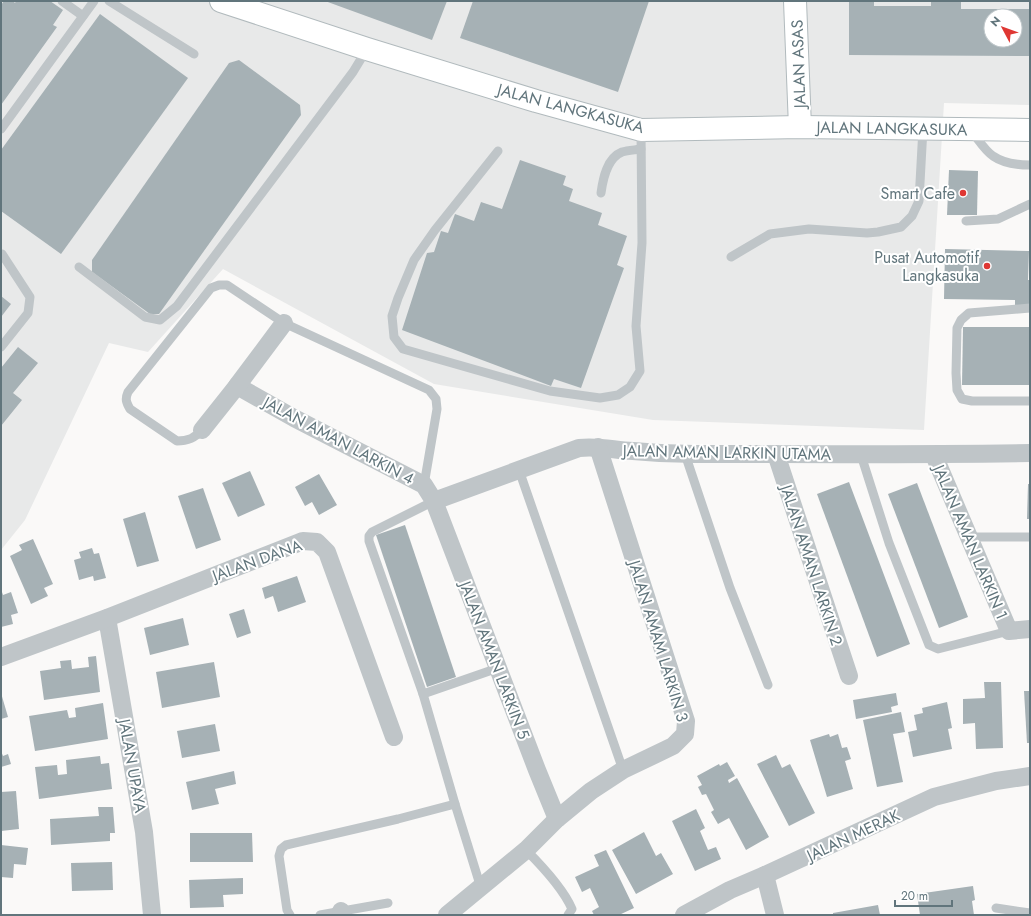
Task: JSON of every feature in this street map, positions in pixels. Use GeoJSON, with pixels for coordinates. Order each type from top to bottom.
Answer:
{"type":"FeatureCollection","features":[{"type":"Feature","properties":{"kind":"main road","name":"JALAN LANGKASUKA"},"geometry":{"type":"LineString","coordinates":[[221,1],[367,49],[536,101],[641,140],[800,128],[1030,130]]}},
{"type":"Feature","properties":{"kind":"main road","name":"JALAN ASAS"},"geometry":{"type":"LineString","coordinates":[[795,1],[800,128]]}},
{"type":"Feature","properties":{"kind":"street"},"geometry":{"type":"LineString","coordinates":[[202,430],[284,323]]}},
{"type":"Feature","properties":{"kind":"street","name":"JALAN AMAN LARKIN 4"},"geometry":{"type":"LineString","coordinates":[[237,386],[294,418],[424,485],[434,501]]}},
{"type":"Feature","properties":{"kind":"street","name":"JALAN AMAN LARKIN UTAMA"},"geometry":{"type":"LineString","coordinates":[[434,501],[579,448],[598,447],[632,452],[685,454],[934,455],[1030,453]]}},
{"type":"Feature","properties":{"kind":"street","name":"JALAN AMAM LARKIN 3"},"geometry":{"type":"LineString","coordinates":[[447,915],[526,850],[557,819],[591,791],[623,770],[673,746],[685,734],[686,721],[598,447]]}},
{"type":"Feature","properties":{"kind":"street","name":"JALAN AMAN LARKIN 2"},"geometry":{"type":"LineString","coordinates":[[776,454],[849,676]]}},
{"type":"Feature","properties":{"kind":"street","name":"JALAN AMAN LARKIN 1"},"geometry":{"type":"LineString","coordinates":[[934,455],[970,537],[1008,631],[1030,629]]}},
{"type":"Feature","properties":{"kind":"street","name":"JALAN AMAN LARKIN 5"},"geometry":{"type":"LineString","coordinates":[[434,501],[557,819]]}},
{"type":"Feature","properties":{"kind":"street","name":"JALAN DANA"},"geometry":{"type":"LineString","coordinates":[[1,657],[108,618],[303,540],[317,542],[327,552],[394,737]]}},
{"type":"Feature","properties":{"kind":"street","name":"JALAN UPAYA"},"geometry":{"type":"LineString","coordinates":[[108,618],[144,832],[152,915]]}},
{"type":"Feature","properties":{"kind":"street","name":"JALAN MERAK"},"geometry":{"type":"LineString","coordinates":[[684,915],[730,890],[765,876],[934,797],[996,781],[1030,776]]}},
{"type":"Feature","properties":{"kind":"street"},"geometry":{"type":"LineString","coordinates":[[765,876],[775,915]]}},
{"type":"Feature","properties":{"kind":"lane"},"geometry":{"type":"LineString","coordinates":[[62,1],[83,16]]}},
{"type":"Feature","properties":{"kind":"lane"},"geometry":{"type":"LineString","coordinates":[[1,129],[94,1]]}},
{"type":"Feature","properties":{"kind":"lane"},"geometry":{"type":"LineString","coordinates":[[109,1],[194,54]]}},
{"type":"Feature","properties":{"kind":"lane"},"geometry":{"type":"LineString","coordinates":[[78,267],[145,317],[160,320],[177,306],[353,72],[367,49]]}},
{"type":"Feature","properties":{"kind":"lane"},"geometry":{"type":"LineString","coordinates":[[731,257],[770,234],[809,229],[867,233],[901,227],[912,216],[919,201],[923,128]]}},
{"type":"Feature","properties":{"kind":"lane"},"geometry":{"type":"LineString","coordinates":[[970,129],[992,156],[1000,160],[1020,165],[1030,165]]}},
{"type":"Feature","properties":{"kind":"lane"},"geometry":{"type":"LineString","coordinates":[[498,151],[435,230],[414,260],[392,316],[394,337],[403,348],[550,391],[600,398],[618,395],[630,387],[640,371],[636,326],[642,243],[641,140]]}},
{"type":"Feature","properties":{"kind":"lane"},"geometry":{"type":"LineString","coordinates":[[600,192],[604,173],[612,159],[641,140]]}},
{"type":"Feature","properties":{"kind":"lane"},"geometry":{"type":"LineString","coordinates":[[966,221],[998,219],[1030,204]]}},
{"type":"Feature","properties":{"kind":"lane"},"geometry":{"type":"LineString","coordinates":[[1,347],[28,313],[30,297],[2,254]]}},
{"type":"Feature","properties":{"kind":"lane"},"geometry":{"type":"LineString","coordinates":[[202,430],[196,437],[186,441],[177,441],[130,409],[126,403],[126,398],[128,392],[210,288],[227,285],[284,323],[429,390],[436,399],[437,409],[424,485]]}},
{"type":"Feature","properties":{"kind":"lane"},"geometry":{"type":"LineString","coordinates":[[1030,308],[969,313],[961,320],[956,328],[956,374],[957,390],[962,399],[972,401],[1030,401]]}},
{"type":"Feature","properties":{"kind":"lane"},"geometry":{"type":"LineString","coordinates":[[685,454],[730,588],[768,685]]}},
{"type":"Feature","properties":{"kind":"lane"},"geometry":{"type":"LineString","coordinates":[[861,455],[889,543],[929,645],[938,649],[1008,631]]}},
{"type":"Feature","properties":{"kind":"lane"},"geometry":{"type":"LineString","coordinates":[[519,470],[623,770]]}},
{"type":"Feature","properties":{"kind":"lane"},"geometry":{"type":"LineString","coordinates":[[434,501],[372,532],[368,536],[423,694],[481,888]]}},
{"type":"Feature","properties":{"kind":"lane"},"geometry":{"type":"LineString","coordinates":[[970,537],[1030,537]]}},
{"type":"Feature","properties":{"kind":"lane"},"geometry":{"type":"LineString","coordinates":[[423,694],[498,668]]}},
{"type":"Feature","properties":{"kind":"lane"},"geometry":{"type":"LineString","coordinates":[[290,915],[287,910],[279,856],[283,847],[455,804]]}},
{"type":"Feature","properties":{"kind":"lane"},"geometry":{"type":"LineString","coordinates":[[526,850],[539,862],[568,900],[572,909],[568,915]]}},
{"type":"Feature","properties":{"kind":"lane"},"geometry":{"type":"LineString","coordinates":[[320,915],[342,913],[388,903]]}},
{"type":"Feature","properties":{"kind":"lane"},"geometry":{"type":"LineString","coordinates":[[996,908],[1030,913]]}},
{"type":"Feature","properties":{"kind":"shaded area"},"geometry":{"type":"Polygon","coordinates":[[[1,1],[1030,1],[1030,105],[944,103],[924,430],[653,420],[434,384],[223,269],[148,352],[109,343],[25,520],[1,550],[1,1]]]}},
{"type":"Feature","properties":{"kind":"building"},"geometry":{"type":"Polygon","coordinates":[[[4,1],[13,1],[15,3],[16,1],[50,1],[63,10],[53,25],[57,27],[1,105],[1,5],[4,1]]]}},
{"type":"Feature","properties":{"kind":"building"},"geometry":{"type":"Polygon","coordinates":[[[325,1],[447,1],[432,40],[325,1]]]}},
{"type":"Feature","properties":{"kind":"building"},"geometry":{"type":"Polygon","coordinates":[[[473,1],[649,1],[618,92],[460,38],[473,1]]]}},
{"type":"Feature","properties":{"kind":"building"},"geometry":{"type":"Polygon","coordinates":[[[849,1],[874,1],[874,6],[931,6],[931,1],[961,1],[961,9],[983,9],[983,48],[1023,48],[1023,9],[1030,9],[1030,56],[849,55],[849,1]]]}},
{"type":"Feature","properties":{"kind":"building"},"geometry":{"type":"Polygon","coordinates":[[[100,14],[188,78],[61,254],[1,211],[1,150],[100,14]]]}},
{"type":"Feature","properties":{"kind":"building"},"geometry":{"type":"Polygon","coordinates":[[[239,60],[300,105],[301,115],[159,314],[150,314],[92,272],[92,260],[229,63],[239,60]]]}},
{"type":"Feature","properties":{"kind":"building"},"geometry":{"type":"Polygon","coordinates":[[[520,160],[566,176],[563,185],[573,189],[569,201],[602,213],[598,225],[627,236],[617,265],[624,268],[581,388],[554,379],[551,386],[402,330],[427,253],[434,252],[441,231],[448,233],[455,214],[474,221],[481,202],[502,209],[520,160]]]}},
{"type":"Feature","properties":{"kind":"building","name":"Smart Cafe"},"geometry":{"type":"Polygon","coordinates":[[[949,170],[978,171],[977,215],[947,215],[949,170]]]}},
{"type":"Feature","properties":{"kind":"building","name":"Pusat Automotif Langkasuka"},"geometry":{"type":"Polygon","coordinates":[[[945,249],[1029,251],[1028,280],[1030,280],[1030,305],[1015,305],[1015,300],[944,299],[945,249]]]}},
{"type":"Feature","properties":{"kind":"building"},"geometry":{"type":"Polygon","coordinates":[[[1,296],[11,304],[1,317],[1,296]]]}},
{"type":"Feature","properties":{"kind":"building","name":"Pusat Automotif Langkasuka"},"geometry":{"type":"Polygon","coordinates":[[[963,327],[1030,327],[1030,385],[962,385],[963,327]]]}},
{"type":"Feature","properties":{"kind":"building"},"geometry":{"type":"Polygon","coordinates":[[[18,347],[38,363],[13,393],[22,400],[1,426],[1,368],[18,347]]]}},
{"type":"Feature","properties":{"kind":"building"},"geometry":{"type":"Polygon","coordinates":[[[250,471],[265,505],[238,517],[222,483],[250,471]]]}},
{"type":"Feature","properties":{"kind":"building"},"geometry":{"type":"Polygon","coordinates":[[[319,474],[337,505],[319,515],[312,502],[305,506],[295,487],[319,474]]]}},
{"type":"Feature","properties":{"kind":"building"},"geometry":{"type":"Polygon","coordinates":[[[849,482],[910,644],[877,657],[817,494],[849,482]]]}},
{"type":"Feature","properties":{"kind":"building"},"geometry":{"type":"Polygon","coordinates":[[[917,483],[968,617],[939,628],[888,494],[917,483]]]}},
{"type":"Feature","properties":{"kind":"building"},"geometry":{"type":"Polygon","coordinates":[[[1028,484],[1030,484],[1030,519],[1027,519],[1028,484]]]}},
{"type":"Feature","properties":{"kind":"building"},"geometry":{"type":"Polygon","coordinates":[[[203,488],[221,540],[196,549],[178,496],[203,488]]]}},
{"type":"Feature","properties":{"kind":"building"},"geometry":{"type":"Polygon","coordinates":[[[145,512],[159,561],[137,567],[123,519],[145,512]]]}},
{"type":"Feature","properties":{"kind":"building"},"geometry":{"type":"Polygon","coordinates":[[[405,525],[456,677],[427,687],[376,535],[405,525]]]}},
{"type":"Feature","properties":{"kind":"building"},"geometry":{"type":"Polygon","coordinates":[[[33,539],[53,584],[44,588],[48,596],[31,604],[10,556],[22,550],[19,545],[33,539]]]}},
{"type":"Feature","properties":{"kind":"building"},"geometry":{"type":"Polygon","coordinates":[[[92,548],[94,554],[99,553],[106,578],[94,581],[93,576],[79,580],[74,560],[81,558],[79,552],[92,548]]]}},
{"type":"Feature","properties":{"kind":"building"},"geometry":{"type":"Polygon","coordinates":[[[297,576],[306,602],[278,612],[273,596],[265,599],[262,588],[297,576]]]}},
{"type":"Feature","properties":{"kind":"building"},"geometry":{"type":"Polygon","coordinates":[[[1,589],[3,595],[11,592],[18,613],[11,615],[13,624],[1,627],[1,589]]]}},
{"type":"Feature","properties":{"kind":"building"},"geometry":{"type":"Polygon","coordinates":[[[244,609],[251,633],[237,638],[229,614],[244,609]]]}},
{"type":"Feature","properties":{"kind":"building"},"geometry":{"type":"Polygon","coordinates":[[[183,618],[189,645],[150,655],[144,628],[183,618]]]}},
{"type":"Feature","properties":{"kind":"building"},"geometry":{"type":"Polygon","coordinates":[[[96,656],[100,692],[44,700],[40,671],[61,668],[60,661],[71,660],[72,669],[89,667],[88,657],[96,656]]]}},
{"type":"Feature","properties":{"kind":"building"},"geometry":{"type":"Polygon","coordinates":[[[214,662],[220,697],[162,708],[156,672],[214,662]]]}},
{"type":"Feature","properties":{"kind":"building"},"geometry":{"type":"Polygon","coordinates":[[[984,682],[1001,682],[1003,748],[976,749],[975,723],[963,724],[963,699],[985,698],[984,682]]]}},
{"type":"Feature","properties":{"kind":"building"},"geometry":{"type":"Polygon","coordinates":[[[1024,691],[1030,691],[1030,743],[1027,743],[1024,691]]]}},
{"type":"Feature","properties":{"kind":"building"},"geometry":{"type":"Polygon","coordinates":[[[1,693],[8,717],[1,719],[1,693]]]}},
{"type":"Feature","properties":{"kind":"building"},"geometry":{"type":"Polygon","coordinates":[[[896,693],[898,705],[891,707],[892,712],[856,719],[853,700],[896,693]]]}},
{"type":"Feature","properties":{"kind":"building"},"geometry":{"type":"Polygon","coordinates":[[[947,702],[952,728],[948,729],[952,749],[913,757],[908,732],[917,730],[914,715],[923,713],[922,708],[947,702]]]}},
{"type":"Feature","properties":{"kind":"building"},"geometry":{"type":"Polygon","coordinates":[[[103,703],[108,739],[35,751],[29,716],[67,710],[69,718],[76,717],[75,708],[103,703]]]}},
{"type":"Feature","properties":{"kind":"building"},"geometry":{"type":"Polygon","coordinates":[[[901,712],[905,732],[893,734],[903,782],[877,787],[863,720],[901,712]]]}},
{"type":"Feature","properties":{"kind":"building"},"geometry":{"type":"Polygon","coordinates":[[[215,724],[220,751],[182,758],[177,731],[215,724]]]}},
{"type":"Feature","properties":{"kind":"building"},"geometry":{"type":"Polygon","coordinates":[[[829,734],[830,737],[838,734],[842,748],[847,747],[851,759],[845,761],[853,789],[827,797],[810,740],[829,734]]]}},
{"type":"Feature","properties":{"kind":"building"},"geometry":{"type":"Polygon","coordinates":[[[1,751],[3,756],[8,754],[11,764],[1,767],[1,751]]]}},
{"type":"Feature","properties":{"kind":"building"},"geometry":{"type":"Polygon","coordinates":[[[776,755],[782,768],[790,764],[815,813],[789,826],[757,764],[776,755]]]}},
{"type":"Feature","properties":{"kind":"building"},"geometry":{"type":"Polygon","coordinates":[[[100,756],[101,764],[109,763],[112,789],[39,799],[35,767],[57,765],[58,775],[67,774],[66,760],[100,756]]]}},
{"type":"Feature","properties":{"kind":"building"},"geometry":{"type":"Polygon","coordinates":[[[727,762],[735,776],[728,780],[729,783],[737,778],[769,837],[746,850],[729,818],[718,824],[711,812],[714,810],[706,794],[702,795],[698,787],[702,785],[697,776],[719,764],[720,766],[727,762]]]}},
{"type":"Feature","properties":{"kind":"building"},"geometry":{"type":"Polygon","coordinates":[[[234,771],[236,784],[215,789],[219,804],[192,810],[186,782],[234,771]]]}},
{"type":"Feature","properties":{"kind":"building"},"geometry":{"type":"Polygon","coordinates":[[[16,791],[19,829],[1,831],[1,792],[16,791]]]}},
{"type":"Feature","properties":{"kind":"building"},"geometry":{"type":"Polygon","coordinates":[[[98,807],[113,807],[115,833],[110,833],[110,841],[51,845],[50,819],[99,816],[98,807]]]}},
{"type":"Feature","properties":{"kind":"building"},"geometry":{"type":"Polygon","coordinates":[[[696,809],[705,828],[700,831],[708,850],[716,847],[721,859],[695,871],[672,821],[696,809]]]}},
{"type":"Feature","properties":{"kind":"building"},"geometry":{"type":"Polygon","coordinates":[[[644,832],[656,856],[661,853],[673,874],[636,894],[612,850],[644,832]]]}},
{"type":"Feature","properties":{"kind":"building"},"geometry":{"type":"Polygon","coordinates":[[[190,833],[252,833],[253,862],[190,862],[190,833]]]}},
{"type":"Feature","properties":{"kind":"building"},"geometry":{"type":"Polygon","coordinates":[[[1,845],[28,848],[26,865],[14,864],[13,878],[1,877],[1,845]]]}},
{"type":"Feature","properties":{"kind":"building"},"geometry":{"type":"Polygon","coordinates":[[[606,850],[634,908],[619,915],[594,915],[592,911],[599,907],[590,888],[582,892],[575,877],[599,866],[594,855],[606,850]]]}},
{"type":"Feature","properties":{"kind":"building"},"geometry":{"type":"Polygon","coordinates":[[[112,862],[113,890],[72,891],[71,863],[112,862]]]}},
{"type":"Feature","properties":{"kind":"building"},"geometry":{"type":"Polygon","coordinates":[[[243,878],[243,894],[223,895],[224,907],[190,908],[189,880],[243,878]]]}},
{"type":"Feature","properties":{"kind":"building"},"geometry":{"type":"Polygon","coordinates":[[[973,886],[975,900],[972,901],[974,915],[920,915],[917,894],[973,886]]]}},
{"type":"Feature","properties":{"kind":"building"},"geometry":{"type":"Polygon","coordinates":[[[878,905],[880,915],[833,915],[833,913],[878,905]]]}},
{"type":"Feature","properties":{"kind":"place","name":"Smart Cafe"},"geometry":{"type":"Point","coordinates":[963,193]}},
{"type":"Feature","properties":{"kind":"place","name":"Pusat Automotif Langkasuka"},"geometry":{"type":"Point","coordinates":[987,266]}}]}
